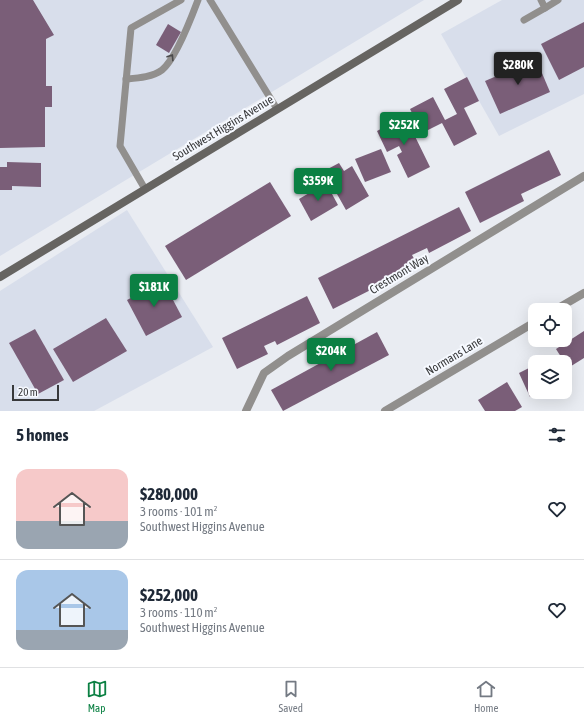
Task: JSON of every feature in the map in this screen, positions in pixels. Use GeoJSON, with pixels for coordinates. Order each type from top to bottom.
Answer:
{"type":"FeatureCollection","features":[{"type":"Feature","properties":{"kind":"main road","name":"Southwest Higgins Avenue"},"geometry":{"type":"LineString","coordinates":[[0,277],[456,0]]}},
{"type":"Feature","properties":{"kind":"street","name":"Crestmont Way"},"geometry":{"type":"LineString","coordinates":[[246,411],[264,373],[288,356],[584,176]]}},
{"type":"Feature","properties":{"kind":"street"},"geometry":{"type":"LineString","coordinates":[[567,303],[584,293]]}},
{"type":"Feature","properties":{"kind":"street","name":"Normans Lane"},"geometry":{"type":"LineString","coordinates":[[385,411],[528,326]]}},
{"type":"Feature","properties":{"kind":"lane"},"geometry":{"type":"LineString","coordinates":[[145,189],[120,146],[131,28],[181,0]]}},
{"type":"Feature","properties":{"kind":"lane"},"geometry":{"type":"LineString","coordinates":[[126,79],[147,76],[163,70],[185,34],[198,0]]}},
{"type":"Feature","properties":{"kind":"lane"},"geometry":{"type":"LineString","coordinates":[[210,0],[277,109]]}},
{"type":"Feature","properties":{"kind":"lane"},"geometry":{"type":"LineString","coordinates":[[541,0],[545,8]]}},
{"type":"Feature","properties":{"kind":"lane"},"geometry":{"type":"LineString","coordinates":[[524,20],[558,0]]}},
{"type":"Feature","properties":{"kind":"shaded area"},"geometry":{"type":"Polygon","coordinates":[[[0,0],[424,0],[0,256],[0,0]]]}},
{"type":"Feature","properties":{"kind":"shaded area"},"geometry":{"type":"Polygon","coordinates":[[[502,0],[584,0],[584,94],[499,136],[441,34],[502,0]]]}},
{"type":"Feature","properties":{"kind":"shaded area"},"geometry":{"type":"Polygon","coordinates":[[[127,210],[213,347],[94,411],[0,411],[0,291],[127,210]]]}},
{"type":"Feature","properties":{"kind":"building"},"geometry":{"type":"Polygon","coordinates":[[[0,0],[33,0],[54,35],[46,39],[46,86],[52,86],[52,107],[45,107],[45,147],[0,148],[0,0]]]}},
{"type":"Feature","properties":{"kind":"building"},"geometry":{"type":"Polygon","coordinates":[[[584,22],[584,67],[559,80],[541,44],[584,22]]]}},
{"type":"Feature","properties":{"kind":"building"},"geometry":{"type":"Polygon","coordinates":[[[168,24],[181,32],[169,53],[156,45],[168,24]]]}},
{"type":"Feature","properties":{"kind":"building"},"geometry":{"type":"Polygon","coordinates":[[[536,59],[550,92],[500,114],[485,81],[536,59]]]}},
{"type":"Feature","properties":{"kind":"building"},"geometry":{"type":"Polygon","coordinates":[[[467,77],[479,101],[464,108],[477,134],[454,146],[442,123],[422,133],[410,109],[433,97],[445,120],[457,114],[444,89],[467,77]]]}},
{"type":"Feature","properties":{"kind":"building"},"geometry":{"type":"Polygon","coordinates":[[[405,116],[430,167],[408,178],[397,155],[402,152],[399,146],[387,152],[377,131],[405,116]]]}},
{"type":"Feature","properties":{"kind":"building"},"geometry":{"type":"Polygon","coordinates":[[[381,149],[391,172],[365,182],[355,159],[381,149]]]}},
{"type":"Feature","properties":{"kind":"building"},"geometry":{"type":"Polygon","coordinates":[[[549,150],[561,175],[521,194],[524,201],[480,223],[465,192],[549,150]]]}},
{"type":"Feature","properties":{"kind":"building"},"geometry":{"type":"Polygon","coordinates":[[[7,162],[41,163],[41,187],[12,186],[12,190],[0,190],[0,167],[7,167],[7,162]]]}},
{"type":"Feature","properties":{"kind":"building"},"geometry":{"type":"Polygon","coordinates":[[[339,163],[344,171],[352,166],[369,196],[346,210],[324,171],[339,163]]]}},
{"type":"Feature","properties":{"kind":"building"},"geometry":{"type":"Polygon","coordinates":[[[270,182],[291,216],[186,280],[165,246],[270,182]]]}},
{"type":"Feature","properties":{"kind":"building"},"geometry":{"type":"Polygon","coordinates":[[[326,183],[338,205],[311,221],[299,199],[326,183]]]}},
{"type":"Feature","properties":{"kind":"building"},"geometry":{"type":"Polygon","coordinates":[[[459,207],[471,231],[429,253],[427,248],[412,255],[418,266],[333,309],[318,278],[459,207]]]}},
{"type":"Feature","properties":{"kind":"building"},"geometry":{"type":"Polygon","coordinates":[[[163,281],[182,317],[146,336],[127,300],[163,281]]]}},
{"type":"Feature","properties":{"kind":"building"},"geometry":{"type":"Polygon","coordinates":[[[307,296],[320,323],[277,345],[275,341],[264,346],[268,354],[237,369],[222,338],[307,296]]]}},
{"type":"Feature","properties":{"kind":"building"},"geometry":{"type":"Polygon","coordinates":[[[106,318],[127,351],[73,382],[53,349],[106,318]]]}},
{"type":"Feature","properties":{"kind":"building"},"geometry":{"type":"Polygon","coordinates":[[[35,329],[64,380],[38,394],[9,343],[35,329]]]}},
{"type":"Feature","properties":{"kind":"building"},"geometry":{"type":"Polygon","coordinates":[[[584,331],[584,358],[572,366],[572,355],[560,355],[556,349],[559,347],[572,347],[572,339],[584,331]]]}},
{"type":"Feature","properties":{"kind":"building"},"geometry":{"type":"Polygon","coordinates":[[[377,332],[389,355],[283,411],[271,390],[377,332]]]}},
{"type":"Feature","properties":{"kind":"building"},"geometry":{"type":"Polygon","coordinates":[[[528,368],[528,393],[519,373],[528,368]]]}},
{"type":"Feature","properties":{"kind":"building"},"geometry":{"type":"Polygon","coordinates":[[[507,382],[522,407],[515,411],[485,411],[478,400],[507,382]]]}}]}
